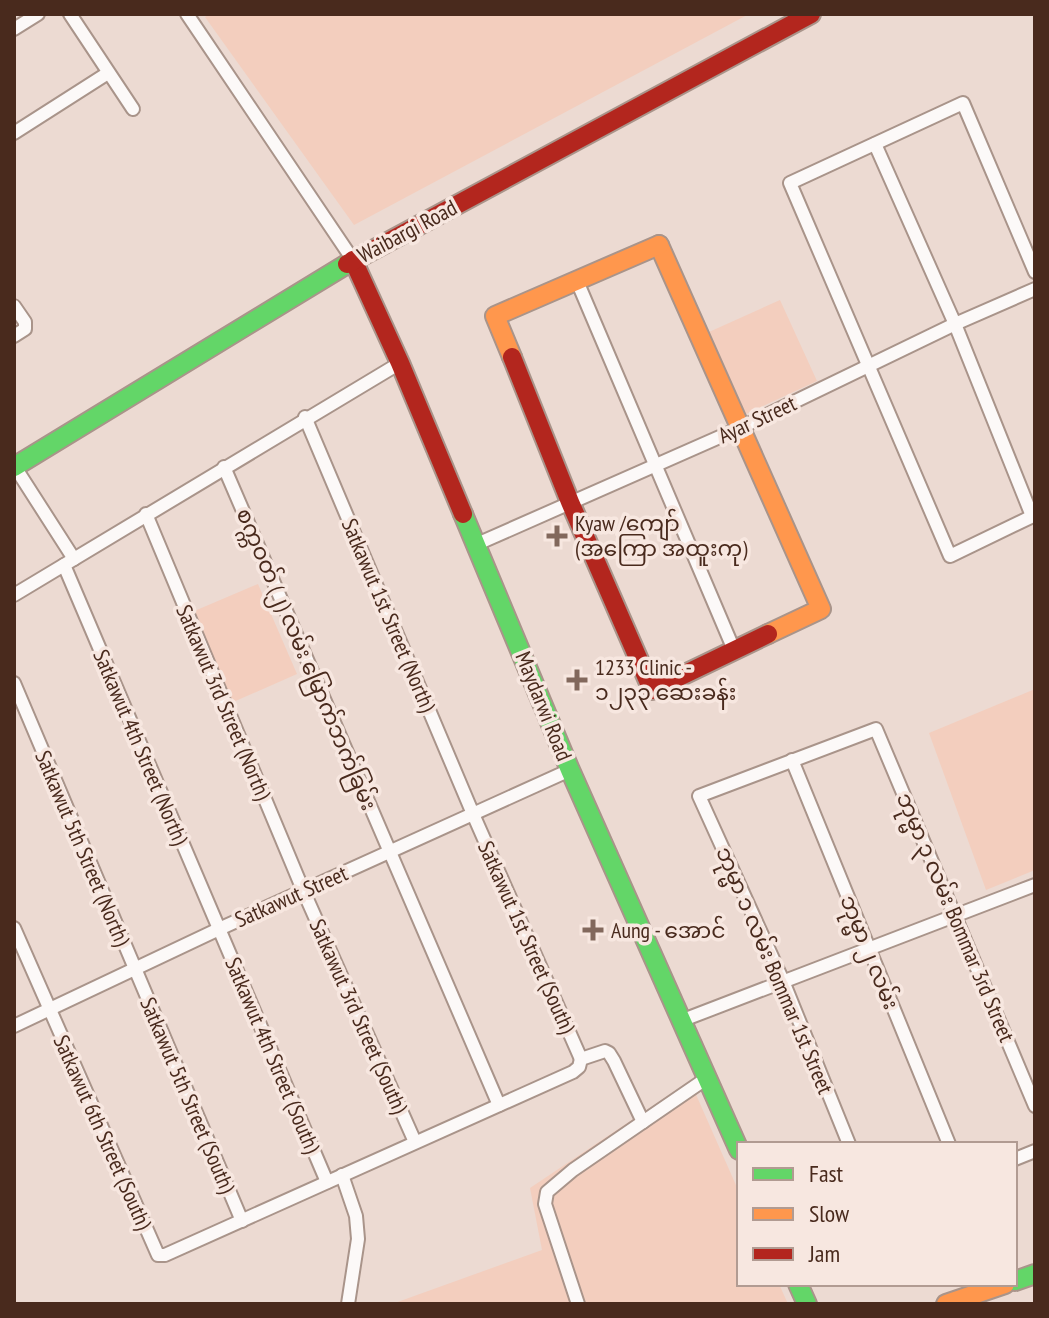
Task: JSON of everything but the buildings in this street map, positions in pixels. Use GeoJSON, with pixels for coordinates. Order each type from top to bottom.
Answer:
{"type":"FeatureCollection","features":[{"type":"Feature","properties":{"kind":"street"},"geometry":{"type":"LineString","coordinates":[[14,29],[38,14]]}},
{"type":"Feature","properties":{"kind":"street"},"geometry":{"type":"LineString","coordinates":[[70,14],[133,109]]}},
{"type":"Feature","properties":{"kind":"street","name":"Waibargi Road"},"geometry":{"type":"LineString","coordinates":[[14,467],[353,260],[811,14]]}},
{"type":"Feature","properties":{"kind":"street"},"geometry":{"type":"LineString","coordinates":[[192,17],[353,260]]}},
{"type":"Feature","properties":{"kind":"street"},"geometry":{"type":"LineString","coordinates":[[14,133],[108,73]]}},
{"type":"Feature","properties":{"kind":"street"},"geometry":{"type":"LineString","coordinates":[[875,144],[955,324],[1034,516],[950,556],[790,183],[963,103],[1035,272]]}},
{"type":"Feature","properties":{"kind":"street"},"geometry":{"type":"LineString","coordinates":[[659,245],[821,609],[652,690],[570,502],[495,316],[577,281],[659,245]]}},
{"type":"Feature","properties":{"kind":"street","name":"Maydarwi Road"},"geometry":{"type":"LineString","coordinates":[[353,260],[400,363],[570,770],[737,1146]]}},
{"type":"Feature","properties":{"kind":"street"},"geometry":{"type":"LineString","coordinates":[[577,281],[734,650]]}},
{"type":"Feature","properties":{"kind":"street","name":"Ayar Street"},"geometry":{"type":"LineString","coordinates":[[477,544],[740,428],[955,324],[1035,289]]}},
{"type":"Feature","properties":{"kind":"street"},"geometry":{"type":"LineString","coordinates":[[14,306],[25,322],[25,329],[14,336]]}},
{"type":"Feature","properties":{"kind":"street"},"geometry":{"type":"LineString","coordinates":[[14,595],[305,417],[400,363]]}},
{"type":"Feature","properties":{"kind":"street","name":"Satkawut 1st Street (North)"},"geometry":{"type":"LineString","coordinates":[[305,417],[473,814]]}},
{"type":"Feature","properties":{"kind":"street","name":"Satkawut 4th Street (North)"},"geometry":{"type":"LineString","coordinates":[[14,467],[69,562],[219,929]]}},
{"type":"Feature","properties":{"kind":"street","name":"စက္ကဝတ် (၂) လမ်း မြောက်ဘက်ခြမ်း"},"geometry":{"type":"LineString","coordinates":[[224,467],[499,1105]]}},
{"type":"Feature","properties":{"kind":"street","name":"Satkawut 3rd Street (North)"},"geometry":{"type":"LineString","coordinates":[[146,514],[303,890]]}},
{"type":"Feature","properties":{"kind":"street","name":"Satkawut 5th Street (North)"},"geometry":{"type":"LineString","coordinates":[[14,683],[134,968]]}},
{"type":"Feature","properties":{"kind":"street","name":"ဘုမ္မာ ၃ လမ်း Bommar 3rd Street"},"geometry":{"type":"LineString","coordinates":[[792,760],[876,729],[1035,1106]]}},
{"type":"Feature","properties":{"kind":"street","name":"ဘုမ္မာ ၁ လမ်း Bommar 1st Street"},"geometry":{"type":"LineString","coordinates":[[792,760],[699,796],[783,981],[848,1142]]}},
{"type":"Feature","properties":{"kind":"street","name":"ဘုမ္မာ ၂ လမ်း"},"geometry":{"type":"LineString","coordinates":[[792,760],[948,1142]]}},
{"type":"Feature","properties":{"kind":"street","name":"Satkawut Street"},"geometry":{"type":"LineString","coordinates":[[14,1026],[303,890],[570,770]]}},
{"type":"Feature","properties":{"kind":"street","name":"Satkawut 1st Street (South)"},"geometry":{"type":"LineString","coordinates":[[473,814],[581,1059]]}},
{"type":"Feature","properties":{"kind":"street"},"geometry":{"type":"LineString","coordinates":[[683,1020],[1035,885]]}},
{"type":"Feature","properties":{"kind":"street","name":"Satkawut 3rd Street (South)"},"geometry":{"type":"LineString","coordinates":[[303,890],[415,1142]]}},
{"type":"Feature","properties":{"kind":"street","name":"Satkawut 6th Street (South)"},"geometry":{"type":"LineString","coordinates":[[14,928],[158,1255],[165,1255],[242,1221]]}},
{"type":"Feature","properties":{"kind":"street","name":"Satkawut 4th Street (South)"},"geometry":{"type":"LineString","coordinates":[[219,929],[327,1182]]}},
{"type":"Feature","properties":{"kind":"street","name":"Satkawut 5th Street (South)"},"geometry":{"type":"LineString","coordinates":[[134,968],[242,1221]]}},
{"type":"Feature","properties":{"kind":"street"},"geometry":{"type":"LineString","coordinates":[[242,1221],[573,1072],[579,1067],[581,1059],[605,1051],[609,1053],[643,1122]]}},
{"type":"Feature","properties":{"kind":"street"},"geometry":{"type":"LineString","coordinates":[[578,1304],[545,1204],[547,1192],[573,1170],[707,1078]]}},
{"type":"Feature","properties":{"kind":"street"},"geometry":{"type":"LineString","coordinates":[[342,1175],[356,1216],[358,1239],[348,1304]]}},
{"type":"Feature","properties":{"kind":"street"},"geometry":{"type":"LineString","coordinates":[[946,1304],[999,1286]]}},
{"type":"Feature","properties":{"kind":"shaded area"},"geometry":{"type":"Polygon","coordinates":[[[209,14],[749,14],[354,225],[205,17],[209,14]]]}},
{"type":"Feature","properties":{"kind":"shaded area"},"geometry":{"type":"Polygon","coordinates":[[[780,300],[817,381],[746,414],[709,332],[780,300]]]}},
{"type":"Feature","properties":{"kind":"shaded area"},"geometry":{"type":"Polygon","coordinates":[[[258,584],[297,674],[231,703],[192,612],[258,584]]]}},
{"type":"Feature","properties":{"kind":"shaded area"},"geometry":{"type":"Polygon","coordinates":[[[1035,689],[1035,870],[986,890],[929,733],[1035,689]]]}},
{"type":"Feature","properties":{"kind":"shaded area"},"geometry":{"type":"Polygon","coordinates":[[[690,1081],[737,1187],[737,1286],[780,1286],[788,1304],[392,1304],[542,1250],[530,1188],[690,1081]]]}},
{"type":"Feature","properties":{"kind":"traffic: fast"},"geometry":{"type":"LineString","coordinates":[[14,467],[347,264]]}},
{"type":"Feature","properties":{"kind":"traffic: fast"},"geometry":{"type":"LineString","coordinates":[[463,514],[570,770],[737,1146]]}},
{"type":"Feature","properties":{"kind":"traffic: fast"},"geometry":{"type":"LineString","coordinates":[[1017,1280],[1035,1274]]}},
{"type":"Feature","properties":{"kind":"traffic: fast"},"geometry":{"type":"LineString","coordinates":[[799,1286],[807,1304]]}},
{"type":"Feature","properties":{"kind":"traffic: slow"},"geometry":{"type":"LineString","coordinates":[[659,245],[821,609],[768,634]]}},
{"type":"Feature","properties":{"kind":"traffic: slow"},"geometry":{"type":"LineString","coordinates":[[512,357],[495,316],[659,245]]}},
{"type":"Feature","properties":{"kind":"traffic: slow"},"geometry":{"type":"LineString","coordinates":[[946,1304],[999,1286]]}},
{"type":"Feature","properties":{"kind":"traffic: jam"},"geometry":{"type":"LineString","coordinates":[[347,264],[811,14]]}},
{"type":"Feature","properties":{"kind":"traffic: jam"},"geometry":{"type":"LineString","coordinates":[[353,260],[463,514]]}},
{"type":"Feature","properties":{"kind":"traffic: jam"},"geometry":{"type":"LineString","coordinates":[[512,357],[570,502],[652,690],[768,634]]}},
{"type":"Feature","properties":{"kind":"place","name":"Kyaw /ကျော် (အကြော အထူးကု)"},"geometry":{"type":"Point","coordinates":[557,536]}},
{"type":"Feature","properties":{"kind":"place","name":"1233 Clinic - ၁၂၃၃ ဆေးခန်း"},"geometry":{"type":"Point","coordinates":[577,680]}},
{"type":"Feature","properties":{"kind":"place","name":"Aung - အောင်"},"geometry":{"type":"Point","coordinates":[593,930]}}]}
